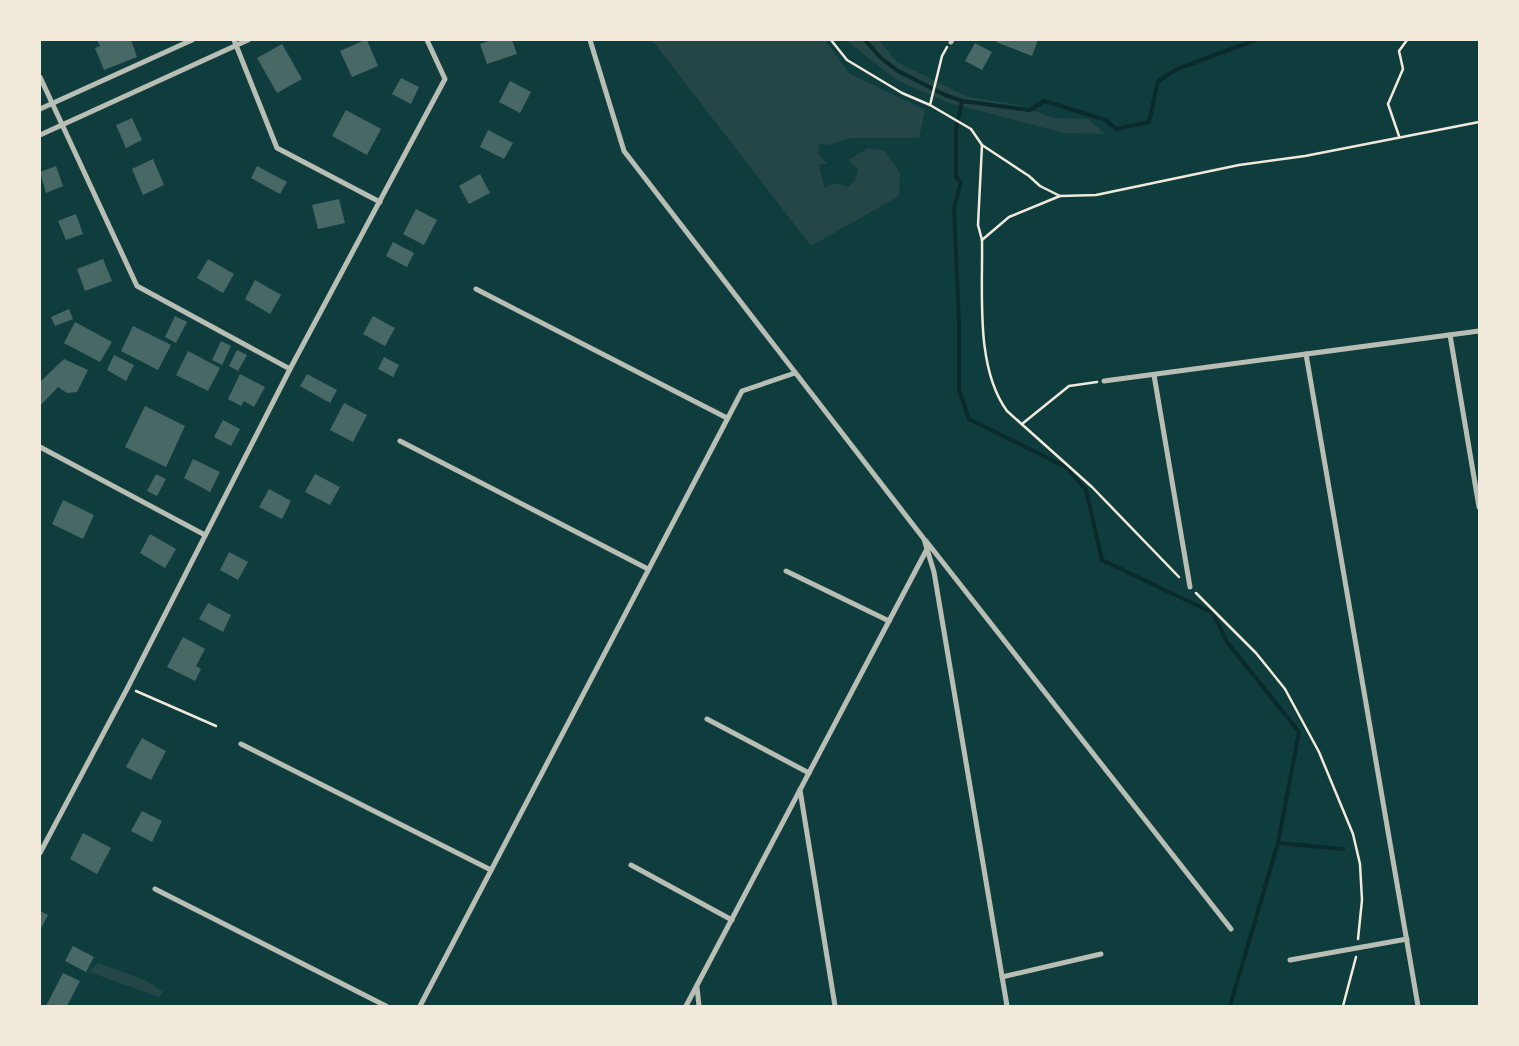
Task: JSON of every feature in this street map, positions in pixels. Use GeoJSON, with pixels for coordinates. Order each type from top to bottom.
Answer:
{"type":"FeatureCollection","features":[{"type":"Feature","properties":{"kind":"street"},"geometry":{"type":"LineString","coordinates":[[40,109],[192,40]]}},
{"type":"Feature","properties":{"kind":"street"},"geometry":{"type":"LineString","coordinates":[[40,135],[235,43],[248,40]]}},
{"type":"Feature","properties":{"kind":"street"},"geometry":{"type":"LineString","coordinates":[[40,853],[128,687],[290,369],[445,79],[427,40]]}},
{"type":"Feature","properties":{"kind":"street"},"geometry":{"type":"LineString","coordinates":[[590,40],[624,151],[924,539],[1231,929]]}},
{"type":"Feature","properties":{"kind":"street"},"geometry":{"type":"LineString","coordinates":[[235,43],[277,148],[380,202]]}},
{"type":"Feature","properties":{"kind":"street"},"geometry":{"type":"LineString","coordinates":[[40,77],[137,286],[290,369]]}},
{"type":"Feature","properties":{"kind":"street"},"geometry":{"type":"LineString","coordinates":[[476,289],[727,418]]}},
{"type":"Feature","properties":{"kind":"street"},"geometry":{"type":"LineString","coordinates":[[1104,381],[1479,331]]}},
{"type":"Feature","properties":{"kind":"street"},"geometry":{"type":"LineString","coordinates":[[1450,335],[1479,507]]}},
{"type":"Feature","properties":{"kind":"street"},"geometry":{"type":"LineString","coordinates":[[1306,354],[1418,1006]]}},
{"type":"Feature","properties":{"kind":"street"},"geometry":{"type":"LineString","coordinates":[[420,1006],[742,391],[795,372]]}},
{"type":"Feature","properties":{"kind":"street"},"geometry":{"type":"LineString","coordinates":[[1154,375],[1190,587]]}},
{"type":"Feature","properties":{"kind":"street"},"geometry":{"type":"LineString","coordinates":[[400,441],[648,569]]}},
{"type":"Feature","properties":{"kind":"street"},"geometry":{"type":"LineString","coordinates":[[40,447],[205,535]]}},
{"type":"Feature","properties":{"kind":"street"},"geometry":{"type":"LineString","coordinates":[[924,539],[934,572],[1007,1006]]}},
{"type":"Feature","properties":{"kind":"street"},"geometry":{"type":"LineString","coordinates":[[686,1006],[927,549]]}},
{"type":"Feature","properties":{"kind":"street"},"geometry":{"type":"LineString","coordinates":[[786,571],[889,621]]}},
{"type":"Feature","properties":{"kind":"street"},"geometry":{"type":"LineString","coordinates":[[706,719],[809,773]]}},
{"type":"Feature","properties":{"kind":"street"},"geometry":{"type":"LineString","coordinates":[[241,744],[491,870]]}},
{"type":"Feature","properties":{"kind":"street"},"geometry":{"type":"LineString","coordinates":[[800,790],[836,1006]]}},
{"type":"Feature","properties":{"kind":"street"},"geometry":{"type":"LineString","coordinates":[[631,865],[732,920]]}},
{"type":"Feature","properties":{"kind":"street"},"geometry":{"type":"LineString","coordinates":[[155,889],[386,1006]]}},
{"type":"Feature","properties":{"kind":"street"},"geometry":{"type":"LineString","coordinates":[[1290,960],[1407,939]]}},
{"type":"Feature","properties":{"kind":"street"},"geometry":{"type":"LineString","coordinates":[[1002,977],[1100,954]]}},
{"type":"Feature","properties":{"kind":"street"},"geometry":{"type":"LineString","coordinates":[[696,987],[699,1006]]}},
{"type":"Feature","properties":{"kind":"path"},"geometry":{"type":"LineString","coordinates":[[831,40],[847,60],[902,93],[930,105],[971,129],[982,145],[1029,176],[1040,186],[1060,196]]}},
{"type":"Feature","properties":{"kind":"path"},"geometry":{"type":"LineString","coordinates":[[1399,136],[1388,104],[1403,69],[1399,51],[1406,40]]}},
{"type":"Feature","properties":{"kind":"path"},"geometry":{"type":"LineString","coordinates":[[930,105],[942,56],[952,41]]}},
{"type":"Feature","properties":{"kind":"path"},"geometry":{"type":"LineString","coordinates":[[982,240],[1009,217],[1060,196],[1096,195],[1239,165],[1305,156],[1399,136],[1479,122]]}},
{"type":"Feature","properties":{"kind":"path"},"geometry":{"type":"LineString","coordinates":[[982,145],[978,225],[982,240],[984,342],[991,380],[999,400],[1007,411],[1092,487],[1256,653],[1284,689],[1319,752],[1353,834],[1360,864],[1362,900],[1357,948],[1344,1006]]}},
{"type":"Feature","properties":{"kind":"path"},"geometry":{"type":"LineString","coordinates":[[1022,424],[1068,386],[1104,381]]}},
{"type":"Feature","properties":{"kind":"path"},"geometry":{"type":"LineString","coordinates":[[128,687],[216,726]]}},
{"type":"Feature","properties":{"kind":"shaded area"},"geometry":{"type":"Polygon","coordinates":[[[652,40],[825,40],[850,74],[925,110],[919,138],[850,138],[828,145],[820,143],[818,153],[827,164],[819,165],[824,188],[835,183],[847,187],[855,181],[858,169],[848,160],[868,148],[885,151],[900,172],[899,196],[811,246],[652,40]]]}},
{"type":"Feature","properties":{"kind":"shaded area"},"geometry":{"type":"Polygon","coordinates":[[[846,40],[879,40],[897,62],[968,97],[1019,105],[1053,118],[1087,119],[1106,134],[1064,133],[946,102],[895,79],[846,40]]]}},
{"type":"Feature","properties":{"kind":"shaded area"},"geometry":{"type":"Polygon","coordinates":[[[98,963],[145,980],[163,992],[159,997],[89,972],[98,963]]]}},
{"type":"Feature","properties":{"kind":"building"},"geometry":{"type":"Polygon","coordinates":[[[97,40],[131,40],[137,57],[104,70],[95,48],[100,46],[97,40]]]}},
{"type":"Feature","properties":{"kind":"building"},"geometry":{"type":"Polygon","coordinates":[[[367,40],[378,66],[352,77],[340,51],[367,40]]]}},
{"type":"Feature","properties":{"kind":"building"},"geometry":{"type":"Polygon","coordinates":[[[491,40],[512,40],[517,54],[487,64],[480,44],[491,40]]]}},
{"type":"Feature","properties":{"kind":"building"},"geometry":{"type":"Polygon","coordinates":[[[997,40],[1038,40],[1032,56],[996,42],[997,40]]]}},
{"type":"Feature","properties":{"kind":"building"},"geometry":{"type":"Polygon","coordinates":[[[975,43],[992,52],[982,70],[965,61],[975,43]]]}},
{"type":"Feature","properties":{"kind":"building"},"geometry":{"type":"Polygon","coordinates":[[[282,44],[302,79],[277,93],[257,58],[282,44]]]}},
{"type":"Feature","properties":{"kind":"building"},"geometry":{"type":"Polygon","coordinates":[[[401,78],[419,87],[411,104],[392,94],[401,78]]]}},
{"type":"Feature","properties":{"kind":"building"},"geometry":{"type":"Polygon","coordinates":[[[510,81],[531,92],[520,113],[499,102],[510,81]]]}},
{"type":"Feature","properties":{"kind":"building"},"geometry":{"type":"Polygon","coordinates":[[[346,110],[381,129],[367,155],[332,136],[346,110]]]}},
{"type":"Feature","properties":{"kind":"building"},"geometry":{"type":"Polygon","coordinates":[[[132,118],[142,140],[126,148],[116,125],[132,118]]]}},
{"type":"Feature","properties":{"kind":"building"},"geometry":{"type":"Polygon","coordinates":[[[488,130],[513,143],[504,159],[480,147],[488,130]]]}},
{"type":"Feature","properties":{"kind":"building"},"geometry":{"type":"Polygon","coordinates":[[[153,159],[164,185],[143,195],[132,169],[153,159]]]}},
{"type":"Feature","properties":{"kind":"building"},"geometry":{"type":"Polygon","coordinates":[[[56,166],[63,186],[46,193],[40,172],[56,166]]]}},
{"type":"Feature","properties":{"kind":"building"},"geometry":{"type":"Polygon","coordinates":[[[257,166],[287,182],[280,194],[251,178],[257,166]]]}},
{"type":"Feature","properties":{"kind":"building"},"geometry":{"type":"Polygon","coordinates":[[[480,174],[490,193],[469,204],[459,186],[480,174]]]}},
{"type":"Feature","properties":{"kind":"building"},"geometry":{"type":"Polygon","coordinates":[[[339,199],[345,223],[318,229],[312,205],[339,199]]]}},
{"type":"Feature","properties":{"kind":"building"},"geometry":{"type":"Polygon","coordinates":[[[416,209],[437,220],[424,245],[403,234],[416,209]]]}},
{"type":"Feature","properties":{"kind":"building"},"geometry":{"type":"Polygon","coordinates":[[[76,214],[83,234],[66,240],[58,221],[76,214]]]}},
{"type":"Feature","properties":{"kind":"building"},"geometry":{"type":"Polygon","coordinates":[[[393,242],[414,253],[407,267],[386,256],[393,242]]]}},
{"type":"Feature","properties":{"kind":"building"},"geometry":{"type":"Polygon","coordinates":[[[103,259],[112,281],[85,291],[77,269],[103,259]]]}},
{"type":"Feature","properties":{"kind":"building"},"geometry":{"type":"Polygon","coordinates":[[[208,259],[234,274],[223,293],[197,278],[208,259]]]}},
{"type":"Feature","properties":{"kind":"building"},"geometry":{"type":"Polygon","coordinates":[[[255,280],[281,295],[270,314],[245,299],[255,280]]]}},
{"type":"Feature","properties":{"kind":"building"},"geometry":{"type":"Polygon","coordinates":[[[69,309],[73,319],[55,326],[51,317],[69,309]]]}},
{"type":"Feature","properties":{"kind":"building"},"geometry":{"type":"Polygon","coordinates":[[[175,316],[187,322],[176,343],[165,337],[175,316]]]}},
{"type":"Feature","properties":{"kind":"building"},"geometry":{"type":"Polygon","coordinates":[[[373,316],[395,328],[385,346],[363,334],[373,316]]]}},
{"type":"Feature","properties":{"kind":"building"},"geometry":{"type":"Polygon","coordinates":[[[75,322],[112,342],[100,362],[64,343],[75,322]]]}},
{"type":"Feature","properties":{"kind":"building"},"geometry":{"type":"Polygon","coordinates":[[[133,326],[171,345],[158,370],[121,351],[133,326]]]}},
{"type":"Feature","properties":{"kind":"building"},"geometry":{"type":"Polygon","coordinates":[[[221,341],[231,346],[222,365],[212,360],[221,341]]]}},
{"type":"Feature","properties":{"kind":"building"},"geometry":{"type":"Polygon","coordinates":[[[237,350],[247,355],[238,371],[229,366],[237,350]]]}},
{"type":"Feature","properties":{"kind":"building"},"geometry":{"type":"Polygon","coordinates":[[[188,351],[220,368],[208,391],[176,375],[188,351]]]}},
{"type":"Feature","properties":{"kind":"building"},"geometry":{"type":"Polygon","coordinates":[[[114,355],[134,365],[126,381],[107,370],[114,355]]]}},
{"type":"Feature","properties":{"kind":"building"},"geometry":{"type":"Polygon","coordinates":[[[384,357],[399,365],[393,377],[378,369],[384,357]]]}},
{"type":"Feature","properties":{"kind":"building"},"geometry":{"type":"Polygon","coordinates":[[[64,359],[88,370],[77,392],[67,393],[58,387],[40,406],[40,382],[64,359]]]}},
{"type":"Feature","properties":{"kind":"building"},"geometry":{"type":"Polygon","coordinates":[[[240,374],[265,387],[254,407],[244,401],[241,406],[228,399],[240,374]]]}},
{"type":"Feature","properties":{"kind":"building"},"geometry":{"type":"Polygon","coordinates":[[[307,374],[337,390],[330,403],[300,386],[307,374]]]}},
{"type":"Feature","properties":{"kind":"building"},"geometry":{"type":"Polygon","coordinates":[[[344,403],[367,415],[353,442],[330,430],[344,403]]]}},
{"type":"Feature","properties":{"kind":"building"},"geometry":{"type":"Polygon","coordinates":[[[145,406],[185,426],[166,467],[125,447],[145,406]]]}},
{"type":"Feature","properties":{"kind":"building"},"geometry":{"type":"Polygon","coordinates":[[[223,420],[240,429],[231,446],[214,437],[223,420]]]}},
{"type":"Feature","properties":{"kind":"building"},"geometry":{"type":"Polygon","coordinates":[[[193,459],[220,472],[210,492],[184,478],[193,459]]]}},
{"type":"Feature","properties":{"kind":"building"},"geometry":{"type":"Polygon","coordinates":[[[156,474],[166,479],[157,496],[147,491],[156,474]]]}},
{"type":"Feature","properties":{"kind":"building"},"geometry":{"type":"Polygon","coordinates":[[[315,474],[340,487],[330,505],[305,492],[315,474]]]}},
{"type":"Feature","properties":{"kind":"building"},"geometry":{"type":"Polygon","coordinates":[[[269,489],[291,501],[282,519],[259,507],[269,489]]]}},
{"type":"Feature","properties":{"kind":"building"},"geometry":{"type":"Polygon","coordinates":[[[63,500],[94,515],[83,539],[52,524],[63,500]]]}},
{"type":"Feature","properties":{"kind":"building"},"geometry":{"type":"Polygon","coordinates":[[[150,534],[176,549],[165,568],[140,553],[150,534]]]}},
{"type":"Feature","properties":{"kind":"building"},"geometry":{"type":"Polygon","coordinates":[[[229,552],[248,562],[238,580],[220,570],[229,552]]]}},
{"type":"Feature","properties":{"kind":"building"},"geometry":{"type":"Polygon","coordinates":[[[208,603],[231,615],[223,632],[199,619],[208,603]]]}},
{"type":"Feature","properties":{"kind":"building"},"geometry":{"type":"Polygon","coordinates":[[[183,637],[205,649],[196,666],[201,669],[195,681],[167,667],[183,637]]]}},
{"type":"Feature","properties":{"kind":"building"},"geometry":{"type":"Polygon","coordinates":[[[142,738],[166,751],[151,780],[126,767],[142,738]]]}},
{"type":"Feature","properties":{"kind":"building"},"geometry":{"type":"Polygon","coordinates":[[[142,811],[162,821],[152,842],[131,831],[142,811]]]}},
{"type":"Feature","properties":{"kind":"building"},"geometry":{"type":"Polygon","coordinates":[[[83,833],[111,848],[97,874],[70,859],[83,833]]]}},
{"type":"Feature","properties":{"kind":"building"},"geometry":{"type":"Polygon","coordinates":[[[40,911],[48,915],[40,930],[40,911]]]}},
{"type":"Feature","properties":{"kind":"building"},"geometry":{"type":"Polygon","coordinates":[[[73,946],[94,957],[86,972],[65,961],[73,946]]]}},
{"type":"Feature","properties":{"kind":"building"},"geometry":{"type":"Polygon","coordinates":[[[63,973],[80,981],[67,1006],[46,1006],[63,973]]]}},
{"type":"Feature","properties":{"kind":"waterway"},"geometry":{"type":"LineString","coordinates":[[865,40],[881,58],[898,71],[945,95],[962,101],[1030,110],[1044,101],[1106,120],[1116,129],[1149,122],[1158,81],[1177,69],[1256,40]]}},
{"type":"Feature","properties":{"kind":"waterway"},"geometry":{"type":"LineString","coordinates":[[962,101],[956,130],[956,177],[961,182],[954,208],[959,323],[959,390],[969,419],[1066,467],[1086,490],[1102,560],[1213,613],[1227,642],[1299,732],[1278,843],[1343,849]]}},
{"type":"Feature","properties":{"kind":"waterway"},"geometry":{"type":"LineString","coordinates":[[1230,1006],[1278,843]]}}]}
